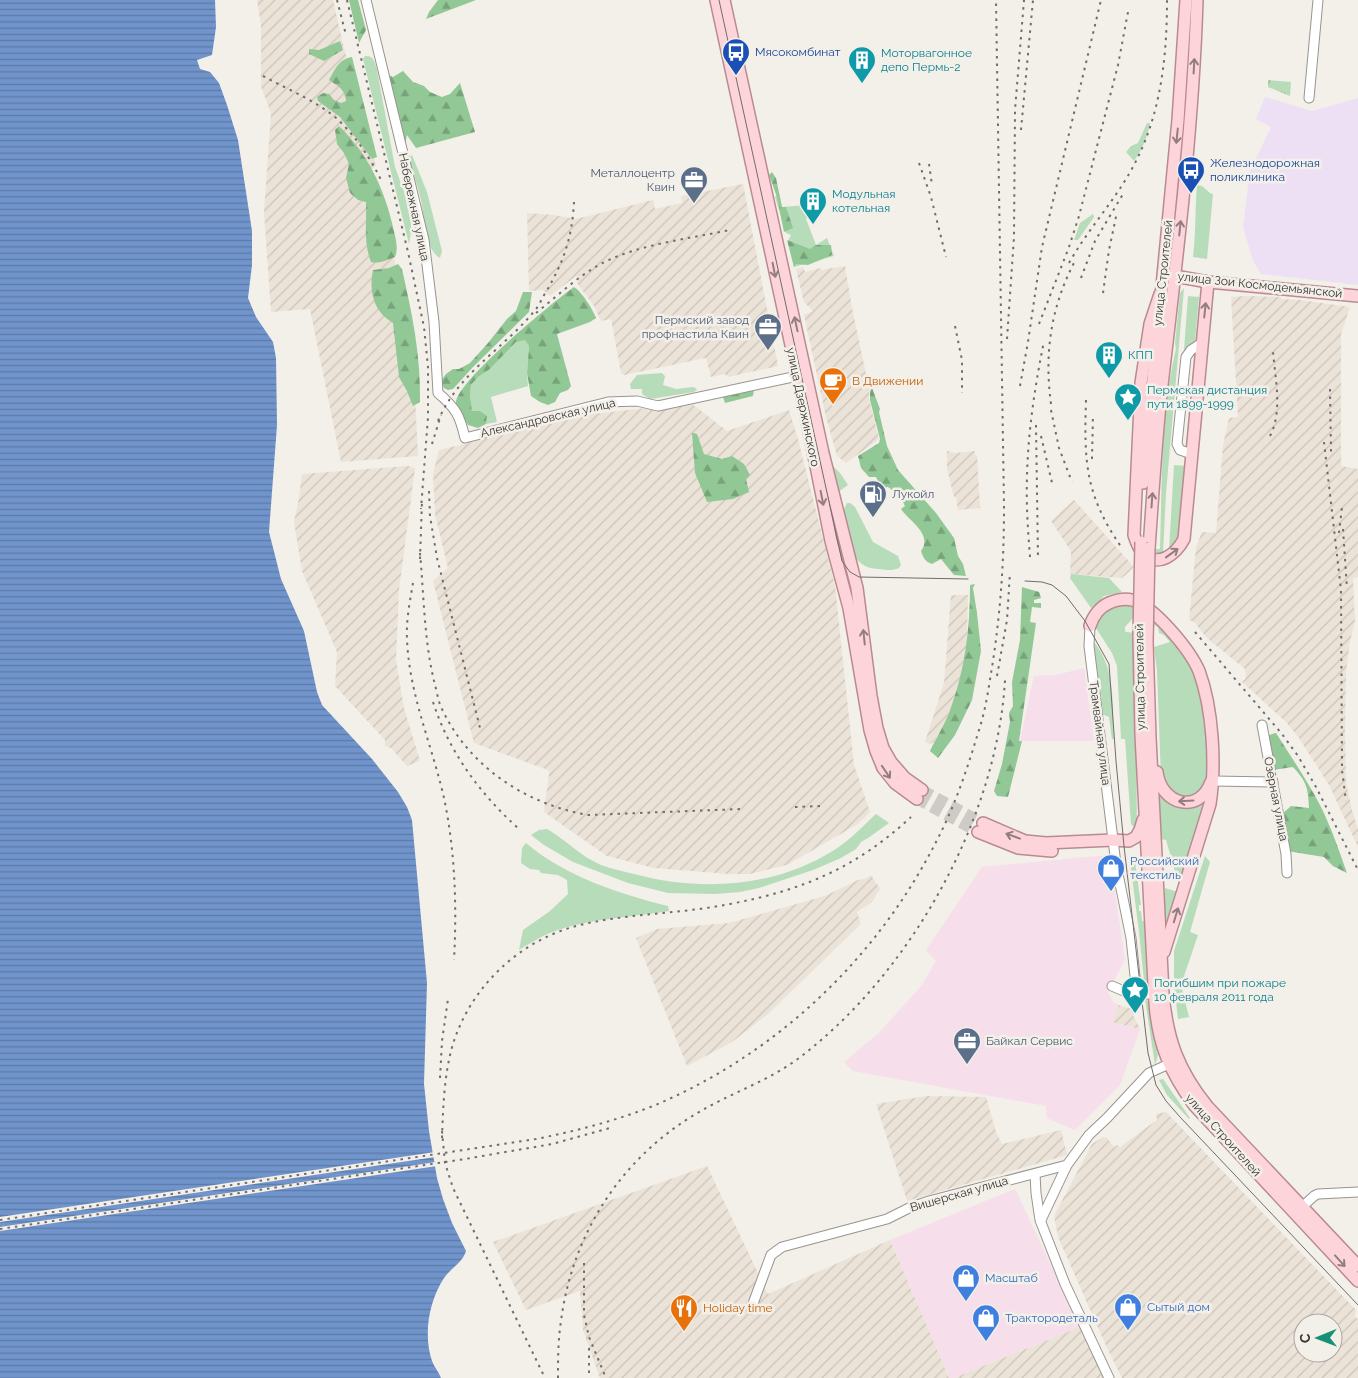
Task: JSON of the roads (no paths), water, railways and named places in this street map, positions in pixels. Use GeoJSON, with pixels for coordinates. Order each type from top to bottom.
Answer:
{"type":"FeatureCollection","features":[{"type":"Feature","properties":{"kind":"main road","name":"улица Дзержинского"},"geometry":{"type":"LineString","coordinates":[[716,0],[802,375]]}},
{"type":"Feature","properties":{"kind":"main road","name":"улица Дзержинского"},"geometry":{"type":"LineString","coordinates":[[724,0],[802,375],[831,541],[852,625],[865,710],[873,742],[883,768],[891,779],[904,790],[919,794]]}},
{"type":"Feature","properties":{"kind":"main road","name":"улица Строителей"},"geometry":{"type":"LineString","coordinates":[[1186,0],[1178,120],[1145,457],[1141,735],[1154,994],[1158,1032],[1173,1062],[1208,1106],[1358,1266]]}},
{"type":"Feature","properties":{"kind":"main road","name":"улица Строителей"},"geometry":{"type":"LineString","coordinates":[[1145,545],[1176,276],[1188,146],[1197,0]]}},
{"type":"Feature","properties":{"kind":"main road","name":"улица Зои Космодемьянской"},"geometry":{"type":"LineString","coordinates":[[1163,273],[1208,282],[1358,296]]}},
{"type":"Feature","properties":{"kind":"main road"},"geometry":{"type":"LineString","coordinates":[[1160,294],[1152,313],[1146,339],[1141,383],[1134,535],[1142,552],[1148,557],[1160,559],[1172,556],[1184,539],[1208,282]]}},
{"type":"Feature","properties":{"kind":"main road"},"geometry":{"type":"LineString","coordinates":[[1090,626],[1096,613],[1107,604],[1120,600],[1137,602],[1177,637],[1194,662],[1202,681],[1211,728],[1214,781],[1210,804],[1161,962]]}},
{"type":"Feature","properties":{"kind":"main road","name":"улица Строителей"},"geometry":{"type":"LineString","coordinates":[[1143,639],[1148,656],[1161,962],[1165,1017],[1174,1076],[1194,1105],[1358,1281]]}},
{"type":"Feature","properties":{"kind":"main road"},"geometry":{"type":"LineString","coordinates":[[1148,656],[1154,693],[1157,775],[1162,788],[1169,797],[1177,802],[1195,801],[1208,789],[1214,768]]}},
{"type":"Feature","properties":{"kind":"main road"},"geometry":{"type":"LineString","coordinates":[[980,827],[1006,844],[1030,850],[1054,851],[1127,841],[1136,837],[1145,811]]}},
{"type":"Feature","properties":{"kind":"main road"},"geometry":{"type":"LineString","coordinates":[[1114,843],[1137,848],[1144,853],[1148,864]]}},
{"type":"Feature","properties":{"kind":"street","name":"Набережная улица"},"geometry":{"type":"LineString","coordinates":[[366,0],[424,240],[434,322],[438,393],[448,401],[461,418],[465,438]]}},
{"type":"Feature","properties":{"kind":"street"},"geometry":{"type":"LineString","coordinates":[[1309,98],[1318,0]]}},
{"type":"Feature","properties":{"kind":"street","name":"Александровская улица"},"geometry":{"type":"LineString","coordinates":[[465,438],[608,402],[637,401],[658,406],[802,375]]}},
{"type":"Feature","properties":{"kind":"street","name":"Трамвайная улица"},"geometry":{"type":"LineString","coordinates":[[1090,626],[1090,650],[1114,843],[1119,882],[1131,938],[1137,995]]}},
{"type":"Feature","properties":{"kind":"street","name":"Озёрная улица"},"geometry":{"type":"LineString","coordinates":[[1262,725],[1286,854],[1287,873]]}},
{"type":"Feature","properties":{"kind":"street"},"geometry":{"type":"LineString","coordinates":[[1214,781],[1273,782]]}},
{"type":"Feature","properties":{"kind":"street"},"geometry":{"type":"LineString","coordinates":[[1112,986],[1128,994],[1154,994]]}},
{"type":"Feature","properties":{"kind":"street"},"geometry":{"type":"LineString","coordinates":[[1040,1220],[1067,1165],[1089,1135],[1149,1073],[1173,1062]]}},
{"type":"Feature","properties":{"kind":"street","name":"Вишерская улица"},"geometry":{"type":"LineString","coordinates":[[751,1309],[771,1255],[782,1247],[887,1219],[929,1201],[1067,1165]]}},
{"type":"Feature","properties":{"kind":"street"},"geometry":{"type":"LineString","coordinates":[[1035,1174],[1040,1220],[1065,1284],[1109,1378]]}},
{"type":"Feature","properties":{"kind":"street"},"geometry":{"type":"LineString","coordinates":[[1302,1207],[1318,1194],[1358,1192]]}},
{"type":"Feature","properties":{"kind":"water"},"geometry":{"type":"Polygon","coordinates":[[[0,0],[215,0],[216,27],[212,55],[197,60],[200,69],[210,72],[219,83],[238,140],[252,231],[252,265],[248,298],[256,317],[273,342],[276,358],[277,425],[269,532],[281,579],[304,631],[317,692],[322,705],[372,759],[398,792],[412,820],[427,983],[424,1084],[429,1131],[437,1178],[443,1199],[466,1251],[444,1278],[431,1307],[428,1329],[429,1351],[441,1378],[0,1378],[0,0]]]}},
{"type":"Feature","properties":{"kind":"tunnel"},"geometry":{"type":"LineString","coordinates":[[922,790],[983,823]]}},
{"type":"Feature","properties":{"kind":"tunnel"},"geometry":{"type":"LineString","coordinates":[[917,799],[978,832]]}},
{"type":"Feature","properties":{"kind":"tram line"},"geometry":{"type":"LineString","coordinates":[[719,0],[842,561],[850,572],[859,577],[968,579]]}},
{"type":"Feature","properties":{"kind":"tram line"},"geometry":{"type":"LineString","coordinates":[[1025,581],[1042,582],[1052,585],[1066,596],[1085,621],[1109,664],[1124,846],[1148,1053],[1156,1085],[1166,1101],[1180,1117],[1358,1305]]}},
{"type":"Feature","properties":{"kind":"railway"},"geometry":{"type":"LineString","coordinates":[[337,0],[346,35]]}},
{"type":"Feature","properties":{"kind":"railway"},"geometry":{"type":"LineString","coordinates":[[347,0],[408,252],[424,327],[428,367],[428,417],[421,509]]}},
{"type":"Feature","properties":{"kind":"railway"},"geometry":{"type":"LineString","coordinates":[[0,1220],[536,1139],[581,1129],[624,1116],[653,1106],[698,1085],[740,1060],[780,1031],[818,999],[852,964],[884,926],[912,885],[943,829],[954,802],[983,715],[996,641],[1001,583],[1004,505],[996,0]]}},
{"type":"Feature","properties":{"kind":"railway"},"geometry":{"type":"LineString","coordinates":[[1007,339],[1014,237],[1015,110],[1024,0]]}},
{"type":"Feature","properties":{"kind":"railway"},"geometry":{"type":"LineString","coordinates":[[1021,130],[1033,0]]}},
{"type":"Feature","properties":{"kind":"railway"},"geometry":{"type":"LineString","coordinates":[[1020,386],[1042,247],[1101,0]]}},
{"type":"Feature","properties":{"kind":"railway"},"geometry":{"type":"LineString","coordinates":[[1069,263],[1129,174],[1140,154],[1148,133],[1160,90],[1167,23],[1167,0]]}},
{"type":"Feature","properties":{"kind":"railway"},"geometry":{"type":"LineString","coordinates":[[1039,324],[1079,216],[1118,65],[1128,12]]}},
{"type":"Feature","properties":{"kind":"railway"},"geometry":{"type":"LineString","coordinates":[[263,76],[309,100],[335,117],[361,146],[381,180]]}},
{"type":"Feature","properties":{"kind":"railway"},"geometry":{"type":"LineString","coordinates":[[919,163],[931,197],[946,257]]}},
{"type":"Feature","properties":{"kind":"railway"},"geometry":{"type":"LineString","coordinates":[[929,164],[932,185]]}},
{"type":"Feature","properties":{"kind":"railway"},"geometry":{"type":"LineString","coordinates":[[1081,278],[1095,241],[1123,194]]}},
{"type":"Feature","properties":{"kind":"railway"},"geometry":{"type":"LineString","coordinates":[[438,421],[457,389],[524,323],[539,305],[558,270],[566,249],[574,202]]}},
{"type":"Feature","properties":{"kind":"railway"},"geometry":{"type":"LineString","coordinates":[[1103,293],[1117,212]]}},
{"type":"Feature","properties":{"kind":"railway"},"geometry":{"type":"LineString","coordinates":[[536,313],[581,277],[611,259],[661,243],[730,230]]}},
{"type":"Feature","properties":{"kind":"railway"},"geometry":{"type":"LineString","coordinates":[[1051,404],[1048,366],[1055,312],[1067,277],[1076,259]]}},
{"type":"Feature","properties":{"kind":"railway"},"geometry":{"type":"LineString","coordinates":[[955,326],[962,360],[962,393]]}},
{"type":"Feature","properties":{"kind":"railway"},"geometry":{"type":"LineString","coordinates":[[1030,557],[1027,507],[1029,443],[1032,409],[1044,341]]}},
{"type":"Feature","properties":{"kind":"railway"},"geometry":{"type":"LineString","coordinates":[[1270,436],[1274,426],[1277,406],[1273,351]]}},
{"type":"Feature","properties":{"kind":"railway"},"geometry":{"type":"LineString","coordinates":[[1330,389],[1331,453]]}},
{"type":"Feature","properties":{"kind":"railway"},"geometry":{"type":"LineString","coordinates":[[1086,400],[1086,442],[1089,477],[1100,511],[1122,548]]}},
{"type":"Feature","properties":{"kind":"railway"},"geometry":{"type":"LineString","coordinates":[[1051,410],[1059,448],[1072,482]]}},
{"type":"Feature","properties":{"kind":"railway"},"geometry":{"type":"LineString","coordinates":[[1092,459],[1093,414]]}},
{"type":"Feature","properties":{"kind":"railway"},"geometry":{"type":"LineString","coordinates":[[432,444],[441,415]]}},
{"type":"Feature","properties":{"kind":"railway"},"geometry":{"type":"LineString","coordinates":[[1036,425],[1038,557]]}},
{"type":"Feature","properties":{"kind":"railway"},"geometry":{"type":"LineString","coordinates":[[1041,436],[1053,487]]}},
{"type":"Feature","properties":{"kind":"railway"},"geometry":{"type":"LineString","coordinates":[[1324,442],[1341,590],[1342,770],[1346,801]]}},
{"type":"Feature","properties":{"kind":"railway"},"geometry":{"type":"LineString","coordinates":[[429,491],[430,516],[437,558],[481,732]]}},
{"type":"Feature","properties":{"kind":"railway"},"geometry":{"type":"LineString","coordinates":[[420,559],[422,501]]}},
{"type":"Feature","properties":{"kind":"railway"},"geometry":{"type":"LineString","coordinates":[[1339,533],[1342,507]]}},
{"type":"Feature","properties":{"kind":"railway"},"geometry":{"type":"LineString","coordinates":[[1343,529],[1347,589]]}},
{"type":"Feature","properties":{"kind":"railway"},"geometry":{"type":"LineString","coordinates":[[420,553],[431,669],[440,704],[452,728],[467,747],[501,779],[521,792],[542,802],[588,815],[741,809]]}},
{"type":"Feature","properties":{"kind":"railway"},"geometry":{"type":"LineString","coordinates":[[997,676],[1007,620],[1010,572]]}},
{"type":"Feature","properties":{"kind":"railway"},"geometry":{"type":"LineString","coordinates":[[413,583],[407,625],[409,659],[416,700],[439,778],[451,838],[454,878],[454,960]]}},
{"type":"Feature","properties":{"kind":"railway"},"geometry":{"type":"LineString","coordinates":[[1195,632],[1282,734],[1298,756],[1358,870]]}},
{"type":"Feature","properties":{"kind":"railway"},"geometry":{"type":"LineString","coordinates":[[558,1378],[561,1321],[567,1289],[576,1259],[588,1230],[622,1177],[667,1133],[694,1115],[774,1074],[799,1058],[839,1023],[877,983],[911,938],[941,890],[966,839],[985,786],[998,733],[1005,680]]}},
{"type":"Feature","properties":{"kind":"railway"},"geometry":{"type":"LineString","coordinates":[[433,702],[448,738],[467,771],[491,801],[519,829]]}},
{"type":"Feature","properties":{"kind":"railway"},"geometry":{"type":"LineString","coordinates":[[795,807],[821,806]]}},
{"type":"Feature","properties":{"kind":"railway"},"geometry":{"type":"LineString","coordinates":[[442,1138],[447,1072],[451,1051],[459,1029],[469,1008],[482,988],[516,955],[536,942],[557,932],[580,925],[617,918],[730,904],[781,892],[805,884],[849,863],[870,850],[911,817]]}},
{"type":"Feature","properties":{"kind":"railway"},"geometry":{"type":"LineString","coordinates":[[440,1078],[442,1041],[448,999]]}},
{"type":"Feature","properties":{"kind":"railway"},"geometry":{"type":"LineString","coordinates":[[0,1229],[465,1159],[552,1144],[610,1128]]}},
{"type":"Feature","properties":{"kind":"railway"},"geometry":{"type":"LineString","coordinates":[[442,1131],[445,1163],[453,1188],[545,1378]]}},
{"type":"Feature","properties":{"kind":"railway"},"geometry":{"type":"LineString","coordinates":[[584,1263],[584,1315],[589,1337],[606,1378]]}},
{"type":"Feature","properties":{"kind":"railway"},"geometry":{"type":"LineString","coordinates":[[589,1348],[589,1378]]}},
{"type":"Feature","properties":{"kind":"place","name":"Мясокомбинат"},"geometry":{"type":"Point","coordinates":[736,76]}},
{"type":"Feature","properties":{"kind":"place","name":"Моторвагонное депо Пермь-2"},"geometry":{"type":"Point","coordinates":[862,84]}},
{"type":"Feature","properties":{"kind":"place","name":"Железнодорожная поликлиника"},"geometry":{"type":"Point","coordinates":[1191,194]}},
{"type":"Feature","properties":{"kind":"place","name":"Металлоцентр Квин"},"geometry":{"type":"Point","coordinates":[694,204]}},
{"type":"Feature","properties":{"kind":"place","name":"Модульная котельная"},"geometry":{"type":"Point","coordinates":[813,225]}},
{"type":"Feature","properties":{"kind":"place","name":"Пермский завод профнастила Квин"},"geometry":{"type":"Point","coordinates":[768,351]}},
{"type":"Feature","properties":{"kind":"place","name":"КПП"},"geometry":{"type":"Point","coordinates":[1109,379]}},
{"type":"Feature","properties":{"kind":"place","name":"В Движении"},"geometry":{"type":"Point","coordinates":[833,405]}},
{"type":"Feature","properties":{"kind":"place","name":"Пермская дистанция пути 1899-1999"},"geometry":{"type":"Point","coordinates":[1128,421]}},
{"type":"Feature","properties":{"kind":"place","name":"Лукойл"},"geometry":{"type":"Point","coordinates":[873,518]}},
{"type":"Feature","properties":{"kind":"place","name":"Российский текстиль"},"geometry":{"type":"Point","coordinates":[1111,892]}},
{"type":"Feature","properties":{"kind":"place","name":"Погибшим при пожаре 10 февраля 2011 года"},"geometry":{"type":"Point","coordinates":[1135,1014]}},
{"type":"Feature","properties":{"kind":"place","name":"Байкал Сервис"},"geometry":{"type":"Point","coordinates":[967,1065]}},
{"type":"Feature","properties":{"kind":"place","name":"Масштаб"},"geometry":{"type":"Point","coordinates":[966,1302]}},
{"type":"Feature","properties":{"kind":"place","name":"Сытый дом"},"geometry":{"type":"Point","coordinates":[1128,1331]}},
{"type":"Feature","properties":{"kind":"place","name":"Holiday time"},"geometry":{"type":"Point","coordinates":[684,1332]}},
{"type":"Feature","properties":{"kind":"place","name":"Трактородеталь"},"geometry":{"type":"Point","coordinates":[986,1342]}}]}
